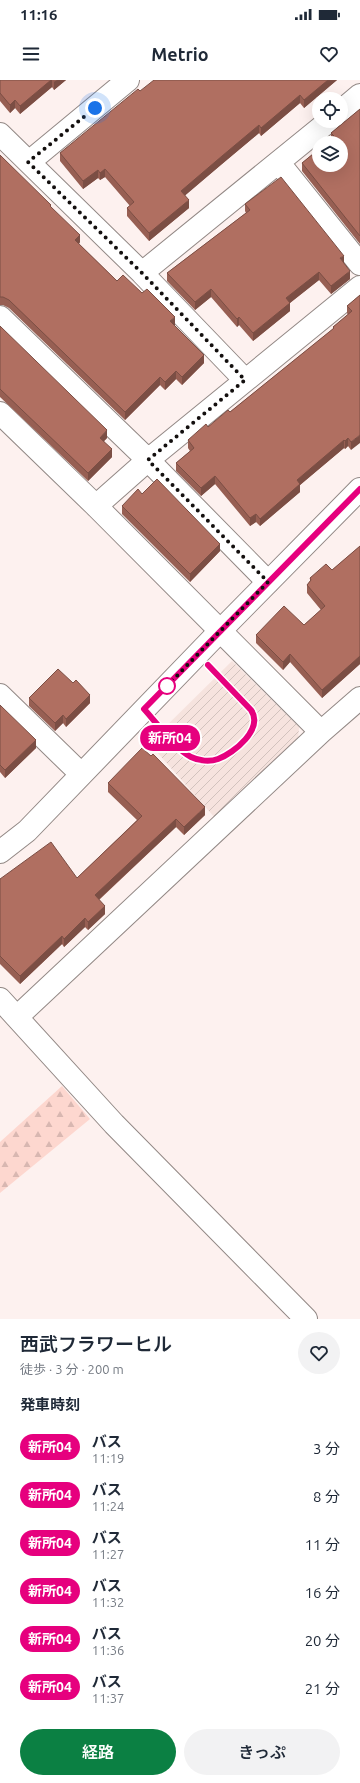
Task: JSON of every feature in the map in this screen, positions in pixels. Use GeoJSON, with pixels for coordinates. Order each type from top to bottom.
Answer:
{"type":"FeatureCollection","features":[{"type":"Feature","properties":{"kind":"street"},"geometry":{"type":"LineString","coordinates":[[28,162],[128,80]]}},
{"type":"Feature","properties":{"kind":"street"},"geometry":{"type":"LineString","coordinates":[[348,105],[360,95]]}},
{"type":"Feature","properties":{"kind":"street"},"geometry":{"type":"LineString","coordinates":[[142,273],[321,128]]}},
{"type":"Feature","properties":{"kind":"street"},"geometry":{"type":"LineString","coordinates":[[0,134],[142,273],[245,380]]}},
{"type":"Feature","properties":{"kind":"street"},"geometry":{"type":"LineString","coordinates":[[279,163],[360,264]]}},
{"type":"Feature","properties":{"kind":"street"},"geometry":{"type":"LineString","coordinates":[[96,506],[148,460],[360,287]]}},
{"type":"Feature","properties":{"kind":"street"},"geometry":{"type":"LineString","coordinates":[[0,317],[148,460],[268,582]]}},
{"type":"Feature","properties":{"kind":"street"},"geometry":{"type":"LineString","coordinates":[[0,413],[96,506],[321,732]]}},
{"type":"Feature","properties":{"kind":"street"},"geometry":{"type":"LineString","coordinates":[[0,852],[27,831],[220,631],[360,489]]}},
{"type":"Feature","properties":{"kind":"street"},"geometry":{"type":"LineString","coordinates":[[0,695],[81,774]]}},
{"type":"Feature","properties":{"kind":"street"},"geometry":{"type":"LineString","coordinates":[[17,1017],[321,732],[360,698]]}},
{"type":"Feature","properties":{"kind":"street"},"geometry":{"type":"LineString","coordinates":[[0,999],[114,1124],[306,1319]]}},
{"type":"Feature","properties":{"kind":"shaded area"},"geometry":{"type":"Polygon","coordinates":[[[232,661],[299,727],[298,741],[215,818],[149,743],[232,661]]]}},
{"type":"Feature","properties":{"kind":"green space"},"geometry":{"type":"Polygon","coordinates":[[[62,1086],[90,1119],[0,1193],[0,1142],[62,1086]]]}},
{"type":"Feature","properties":{"kind":"building"},"geometry":{"type":"Polygon","coordinates":[[[0,80],[51,80],[20,106],[15,100],[10,105],[0,93],[0,80]]]}},
{"type":"Feature","properties":{"kind":"building"},"geometry":{"type":"Polygon","coordinates":[[[154,80],[328,80],[304,100],[300,95],[261,128],[259,125],[181,191],[189,200],[149,233],[127,208],[134,202],[105,169],[100,173],[98,170],[83,181],[60,153],[138,89],[140,91],[154,80]]]}},
{"type":"Feature","properties":{"kind":"building"},"geometry":{"type":"Polygon","coordinates":[[[360,109],[360,236],[302,163],[312,155],[312,172],[348,172],[348,136],[334,136],[331,133],[337,128],[348,128],[348,119],[360,109]]]}},
{"type":"Feature","properties":{"kind":"building"},"geometry":{"type":"Polygon","coordinates":[[[0,155],[80,235],[75,240],[117,281],[123,275],[142,293],[147,289],[175,317],[170,321],[204,355],[182,377],[176,371],[165,382],[160,377],[125,412],[9,300],[0,297],[0,155]]]}},
{"type":"Feature","properties":{"kind":"building"},"geometry":{"type":"Polygon","coordinates":[[[281,177],[344,256],[340,258],[350,271],[331,286],[319,272],[286,298],[290,303],[253,333],[239,317],[237,319],[211,289],[195,302],[167,273],[250,210],[245,204],[281,177]]]}},
{"type":"Feature","properties":{"kind":"building"},"geometry":{"type":"Polygon","coordinates":[[[360,295],[360,435],[351,442],[348,438],[345,441],[344,440],[297,480],[300,484],[260,519],[256,514],[250,518],[215,476],[201,488],[176,463],[194,448],[188,440],[206,424],[208,427],[228,410],[230,412],[334,328],[333,327],[352,311],[347,306],[360,295]]]}},
{"type":"Feature","properties":{"kind":"building"},"geometry":{"type":"Polygon","coordinates":[[[0,326],[107,430],[100,438],[112,449],[88,473],[0,389],[0,326]]]}},
{"type":"Feature","properties":{"kind":"building"},"geometry":{"type":"Polygon","coordinates":[[[157,479],[220,544],[190,574],[122,506],[138,489],[142,494],[157,479]]]}},
{"type":"Feature","properties":{"kind":"building"},"geometry":{"type":"Polygon","coordinates":[[[360,546],[360,656],[322,690],[290,654],[283,662],[256,635],[284,606],[304,625],[325,606],[307,585],[311,580],[310,578],[326,564],[332,570],[360,546]]]}},
{"type":"Feature","properties":{"kind":"building"},"geometry":{"type":"Polygon","coordinates":[[[58,669],[73,683],[76,680],[90,695],[66,719],[63,715],[55,723],[29,698],[58,669]]]}},
{"type":"Feature","properties":{"kind":"building"},"geometry":{"type":"Polygon","coordinates":[[[0,705],[36,740],[5,770],[0,765],[0,705]]]}},
{"type":"Feature","properties":{"kind":"building"},"geometry":{"type":"Polygon","coordinates":[[[142,748],[151,756],[153,754],[205,807],[184,827],[176,819],[95,895],[105,906],[88,922],[85,918],[64,939],[62,936],[20,976],[0,956],[0,879],[51,842],[77,878],[142,816],[108,783],[142,748]]]}},
{"type":"Feature","properties":{"kind":"bus line","name":"新所04"},"geometry":{"type":"LineString","coordinates":[[208,665],[255,715],[255,725],[252,733],[228,754],[217,760],[205,761],[191,758],[182,751],[144,709],[360,489]]}},
{"type":"Feature","properties":{"kind":"route"},"geometry":{"type":"LineString","coordinates":[[95,108],[28,162],[142,273],[245,380],[148,460],[268,582],[166,687],[167,686]]}}]}
